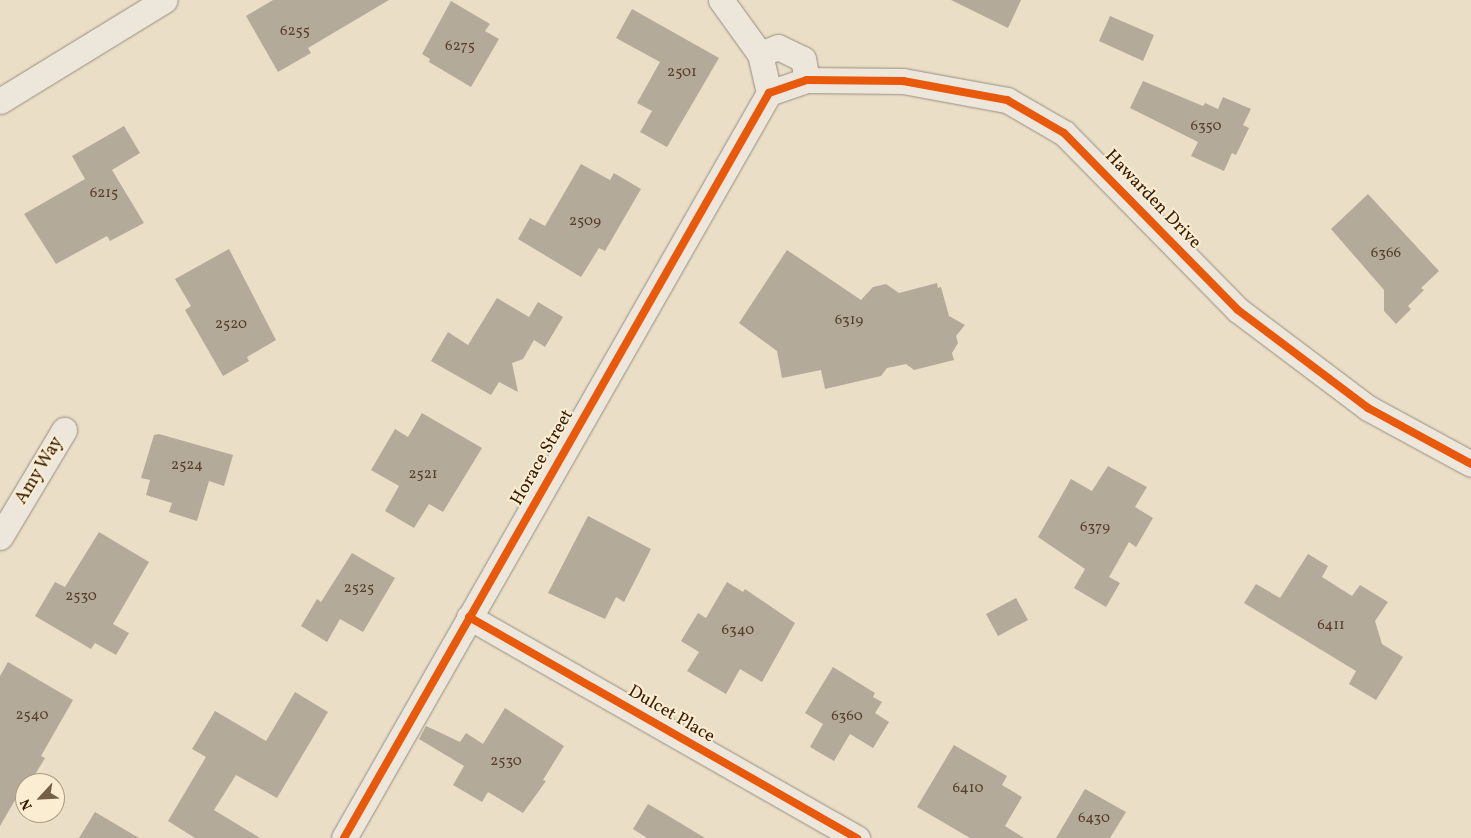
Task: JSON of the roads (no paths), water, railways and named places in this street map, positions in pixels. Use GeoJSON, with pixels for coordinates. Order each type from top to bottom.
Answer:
{"type":"FeatureCollection","features":[{"type":"Feature","properties":{"kind":"street"},"geometry":{"type":"LineString","coordinates":[[0,101],[129,10],[165,0]]}},
{"type":"Feature","properties":{"kind":"street"},"geometry":{"type":"LineString","coordinates":[[721,0],[760,54],[768,93]]}},
{"type":"Feature","properties":{"kind":"street"},"geometry":{"type":"LineString","coordinates":[[760,54],[778,48],[803,59],[807,80]]}},
{"type":"Feature","properties":{"kind":"street","name":"Hawarden Drive"},"geometry":{"type":"LineString","coordinates":[[768,93],[807,80],[903,81],[1007,100],[1064,133],[1238,310],[1368,408],[1471,464]]}},
{"type":"Feature","properties":{"kind":"street","name":"Horace Street"},"geometry":{"type":"LineString","coordinates":[[344,838],[768,93]]}},
{"type":"Feature","properties":{"kind":"street","name":"Amy Way"},"geometry":{"type":"LineString","coordinates":[[0,537],[64,430]]}},
{"type":"Feature","properties":{"kind":"street","name":"Dulcet Place"},"geometry":{"type":"LineString","coordinates":[[469,617],[857,838]]}}]}
